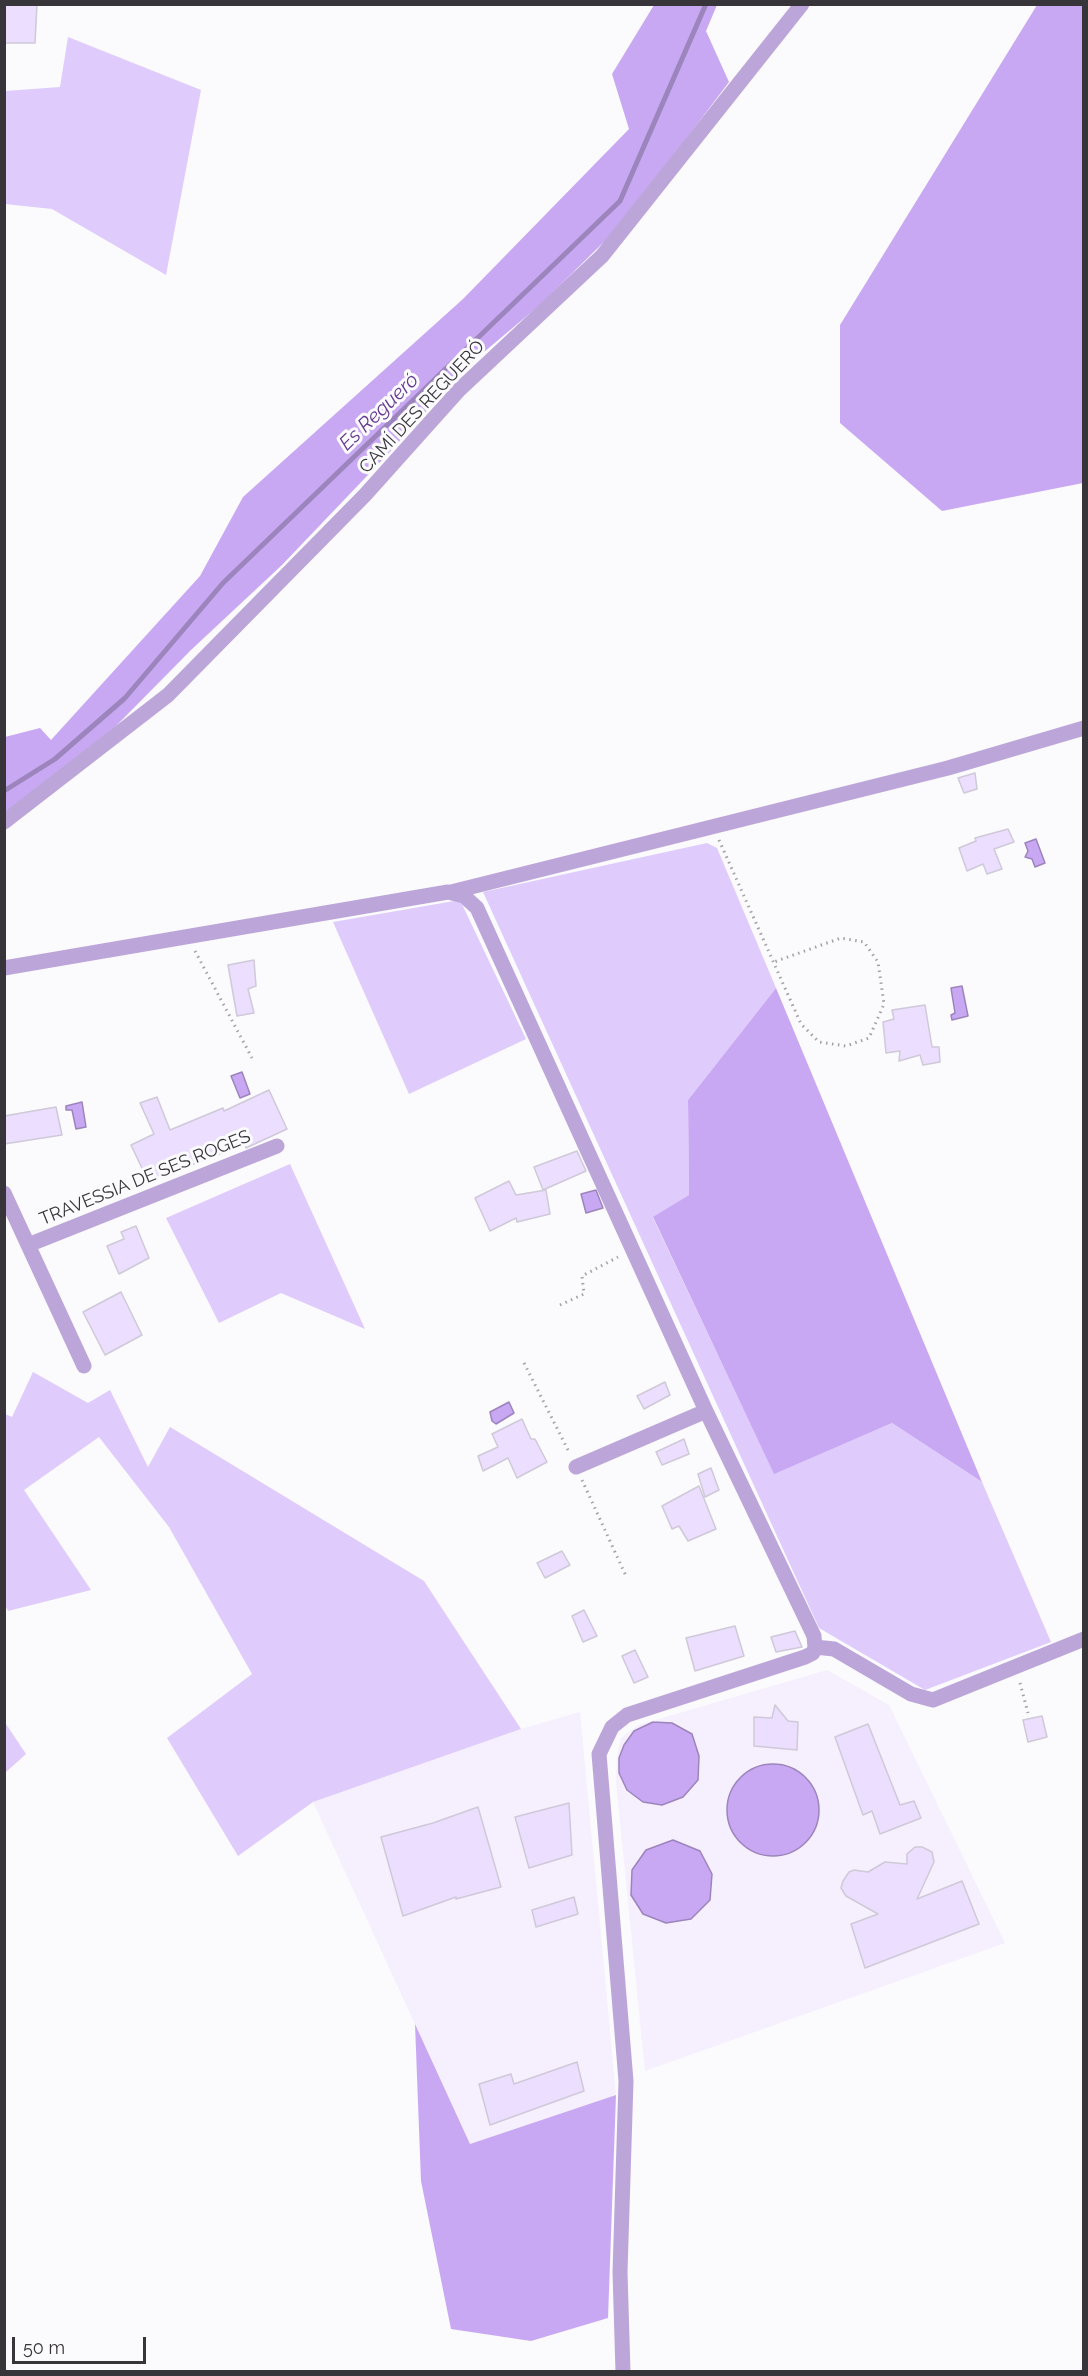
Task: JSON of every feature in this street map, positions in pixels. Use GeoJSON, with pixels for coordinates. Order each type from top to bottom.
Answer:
{"type":"FeatureCollection","features":[{"type":"Feature","properties":{"kind":"street","name":"CAMÍ DES REGUERÓ"},"geometry":{"type":"LineString","coordinates":[[4,822],[168,695],[365,495],[459,390],[602,256],[802,4]]}},
{"type":"Feature","properties":{"kind":"street"},"geometry":{"type":"LineString","coordinates":[[4,968],[448,892],[948,768],[1083,728]]}},
{"type":"Feature","properties":{"kind":"street"},"geometry":{"type":"LineString","coordinates":[[448,892],[464,896],[477,908],[706,1411],[814,1636],[813,1653],[806,1657],[627,1715],[612,1727],[599,1754],[626,2081],[620,2272],[623,2372]]}},
{"type":"Feature","properties":{"kind":"street","name":"TRAVESSIA DE SES ROGES"},"geometry":{"type":"LineString","coordinates":[[28,1245],[277,1146]]}},
{"type":"Feature","properties":{"kind":"street"},"geometry":{"type":"LineString","coordinates":[[4,1193],[84,1366]]}},
{"type":"Feature","properties":{"kind":"street"},"geometry":{"type":"LineString","coordinates":[[576,1467],[706,1411]]}},
{"type":"Feature","properties":{"kind":"street"},"geometry":{"type":"LineString","coordinates":[[815,1647],[834,1649],[911,1694],[933,1700],[1083,1639]]}},
{"type":"Feature","properties":{"kind":"path"},"geometry":{"type":"LineString","coordinates":[[712,828],[727,855],[801,1024],[819,1042],[846,1046],[869,1038],[884,1004],[878,962],[864,942],[840,938],[774,962]]}},
{"type":"Feature","properties":{"kind":"path"},"geometry":{"type":"LineString","coordinates":[[187,936],[252,1058]]}},
{"type":"Feature","properties":{"kind":"path"},"geometry":{"type":"LineString","coordinates":[[560,1305],[584,1294],[582,1276],[633,1250]]}},
{"type":"Feature","properties":{"kind":"path"},"geometry":{"type":"LineString","coordinates":[[1015,1667],[1028,1713]]}},
{"type":"Feature","properties":{"kind":"shaded area"},"geometry":{"type":"Polygon","coordinates":[[[654,5],[717,5],[706,31],[729,82],[621,225],[541,304],[465,368],[386,456],[282,565],[191,650],[116,726],[5,817],[5,737],[40,728],[51,740],[200,576],[243,497],[463,299],[629,129],[612,74],[654,5]]]}},
{"type":"Feature","properties":{"kind":"shaded area"},"geometry":{"type":"Polygon","coordinates":[[[1037,5],[1083,5],[1083,483],[942,511],[840,423],[840,325],[1037,5]]]}},
{"type":"Feature","properties":{"kind":"shaded area"},"geometry":{"type":"Polygon","coordinates":[[[68,37],[201,90],[166,275],[52,209],[5,204],[5,91],[60,87],[68,37]]]}},
{"type":"Feature","properties":{"kind":"shaded area"},"geometry":{"type":"Polygon","coordinates":[[[1036,839],[1045,863],[1035,867],[1032,859],[1025,857],[1028,851],[1025,843],[1036,839]]]}},
{"type":"Feature","properties":{"kind":"shaded area"},"geometry":{"type":"Polygon","coordinates":[[[707,843],[717,848],[776,988],[688,1100],[689,1195],[653,1218],[774,1473],[892,1423],[982,1482],[1051,1642],[925,1690],[819,1628],[483,892],[707,843]]]}},
{"type":"Feature","properties":{"kind":"shaded area"},"geometry":{"type":"Polygon","coordinates":[[[460,900],[526,1039],[409,1094],[333,922],[460,900]]]}},
{"type":"Feature","properties":{"kind":"shaded area"},"geometry":{"type":"Polygon","coordinates":[[[962,986],[968,1016],[952,1020],[951,1015],[955,1013],[951,988],[962,986]]]}},
{"type":"Feature","properties":{"kind":"shaded area"},"geometry":{"type":"Polygon","coordinates":[[[776,988],[982,1482],[892,1423],[774,1474],[653,1217],[689,1195],[688,1100],[776,988]]]}},
{"type":"Feature","properties":{"kind":"shaded area"},"geometry":{"type":"Polygon","coordinates":[[[242,1072],[250,1094],[240,1098],[231,1076],[242,1072]]]}},
{"type":"Feature","properties":{"kind":"shaded area"},"geometry":{"type":"Polygon","coordinates":[[[82,1102],[86,1127],[76,1129],[72,1110],[66,1110],[66,1106],[82,1102]]]}},
{"type":"Feature","properties":{"kind":"shaded area"},"geometry":{"type":"Polygon","coordinates":[[[290,1164],[365,1329],[281,1293],[219,1323],[166,1218],[290,1164]]]}},
{"type":"Feature","properties":{"kind":"shaded area"},"geometry":{"type":"Polygon","coordinates":[[[596,1190],[603,1208],[586,1213],[581,1194],[596,1190]]]}},
{"type":"Feature","properties":{"kind":"shaded area"},"geometry":{"type":"Polygon","coordinates":[[[33,1372],[88,1403],[110,1390],[148,1467],[170,1427],[424,1581],[521,1729],[313,1802],[238,1856],[167,1738],[252,1674],[169,1527],[99,1437],[24,1490],[91,1590],[8,1611],[5,1605],[5,1414],[12,1417],[33,1372]]]}},
{"type":"Feature","properties":{"kind":"shaded area"},"geometry":{"type":"Polygon","coordinates":[[[509,1402],[514,1413],[496,1424],[492,1421],[490,1412],[509,1402]]]}},
{"type":"Feature","properties":{"kind":"shaded area"},"geometry":{"type":"Polygon","coordinates":[[[827,1670],[889,1705],[1005,1943],[645,2071],[616,1782],[617,1755],[621,1738],[638,1725],[827,1670]]]}},
{"type":"Feature","properties":{"kind":"shaded area"},"geometry":{"type":"Polygon","coordinates":[[[580,1712],[616,2095],[470,2144],[313,1802],[521,1729],[580,1712]]]}},
{"type":"Feature","properties":{"kind":"shaded area"},"geometry":{"type":"Polygon","coordinates":[[[4,1721],[26,1754],[5,1773],[4,1773],[4,1721]]]}},
{"type":"Feature","properties":{"kind":"shaded area"},"geometry":{"type":"Polygon","coordinates":[[[653,1722],[672,1723],[692,1734],[699,1756],[698,1780],[683,1797],[662,1805],[643,1802],[627,1790],[619,1773],[619,1758],[624,1745],[634,1731],[653,1722]]]}},
{"type":"Feature","properties":{"kind":"shaded area"},"geometry":{"type":"Polygon","coordinates":[[[773,1764],[791,1768],[806,1777],[815,1792],[819,1810],[815,1828],[806,1843],[791,1852],[773,1856],[755,1852],[740,1843],[731,1828],[727,1810],[731,1792],[740,1777],[755,1768],[773,1764]]]}},
{"type":"Feature","properties":{"kind":"shaded area"},"geometry":{"type":"Polygon","coordinates":[[[673,1840],[700,1851],[712,1874],[710,1900],[691,1919],[666,1923],[643,1914],[631,1895],[632,1870],[646,1850],[673,1840]]]}},
{"type":"Feature","properties":{"kind":"shaded area"},"geometry":{"type":"Polygon","coordinates":[[[415,2024],[470,2144],[616,2095],[608,2318],[531,2341],[451,2329],[421,2181],[415,2024]]]}},
{"type":"Feature","properties":{"kind":"building"},"geometry":{"type":"Polygon","coordinates":[[[4,4],[37,4],[35,43],[4,43],[4,4]]]}},
{"type":"Feature","properties":{"kind":"building"},"geometry":{"type":"Polygon","coordinates":[[[975,773],[977,789],[964,793],[958,778],[975,773]]]}},
{"type":"Feature","properties":{"kind":"building"},"geometry":{"type":"Polygon","coordinates":[[[1008,829],[1014,842],[994,849],[1002,869],[987,874],[983,864],[967,871],[959,848],[976,841],[975,838],[1008,829]]]}},
{"type":"Feature","properties":{"kind":"building"},"geometry":{"type":"Polygon","coordinates":[[[254,960],[256,986],[248,989],[254,1013],[237,1016],[228,965],[254,960]]]}},
{"type":"Feature","properties":{"kind":"building"},"geometry":{"type":"Polygon","coordinates":[[[925,1005],[932,1047],[939,1047],[940,1062],[923,1065],[920,1055],[899,1061],[900,1051],[886,1053],[883,1022],[894,1019],[892,1010],[925,1005]]]}},
{"type":"Feature","properties":{"kind":"building"},"geometry":{"type":"Polygon","coordinates":[[[269,1090],[287,1129],[246,1148],[245,1144],[181,1169],[180,1165],[148,1181],[131,1145],[154,1134],[140,1103],[157,1097],[170,1130],[223,1108],[224,1111],[269,1090]]]}},
{"type":"Feature","properties":{"kind":"building"},"geometry":{"type":"Polygon","coordinates":[[[56,1107],[62,1135],[4,1144],[4,1116],[56,1107]]]}},
{"type":"Feature","properties":{"kind":"building"},"geometry":{"type":"Polygon","coordinates":[[[577,1151],[586,1171],[543,1190],[534,1167],[577,1151]]]}},
{"type":"Feature","properties":{"kind":"building"},"geometry":{"type":"Polygon","coordinates":[[[509,1181],[516,1195],[546,1190],[550,1214],[517,1222],[516,1218],[490,1231],[475,1198],[509,1181]]]}},
{"type":"Feature","properties":{"kind":"building"},"geometry":{"type":"Polygon","coordinates":[[[136,1226],[149,1258],[119,1274],[107,1246],[124,1239],[121,1232],[136,1226]]]}},
{"type":"Feature","properties":{"kind":"building"},"geometry":{"type":"Polygon","coordinates":[[[121,1292],[142,1335],[105,1355],[83,1312],[121,1292]]]}},
{"type":"Feature","properties":{"kind":"building"},"geometry":{"type":"Polygon","coordinates":[[[665,1382],[670,1395],[644,1409],[637,1396],[665,1382]]]}},
{"type":"Feature","properties":{"kind":"building"},"geometry":{"type":"Polygon","coordinates":[[[522,1419],[531,1439],[535,1439],[547,1462],[517,1478],[508,1458],[483,1471],[478,1456],[498,1447],[492,1434],[522,1419]]]}},
{"type":"Feature","properties":{"kind":"building"},"geometry":{"type":"Polygon","coordinates":[[[684,1439],[689,1454],[662,1465],[656,1452],[684,1439]]]}},
{"type":"Feature","properties":{"kind":"building"},"geometry":{"type":"Polygon","coordinates":[[[711,1468],[719,1490],[705,1497],[698,1474],[711,1468]]]}},
{"type":"Feature","properties":{"kind":"building"},"geometry":{"type":"Polygon","coordinates":[[[699,1486],[716,1529],[688,1541],[679,1526],[672,1529],[662,1506],[699,1486]]]}},
{"type":"Feature","properties":{"kind":"building"},"geometry":{"type":"Polygon","coordinates":[[[562,1551],[570,1565],[545,1578],[537,1563],[562,1551]]]}},
{"type":"Feature","properties":{"kind":"building"},"geometry":{"type":"Polygon","coordinates":[[[584,1610],[597,1636],[583,1642],[572,1616],[584,1610]]]}},
{"type":"Feature","properties":{"kind":"building"},"geometry":{"type":"Polygon","coordinates":[[[735,1626],[744,1656],[695,1671],[686,1638],[735,1626]]]}},
{"type":"Feature","properties":{"kind":"building"},"geometry":{"type":"Polygon","coordinates":[[[795,1631],[802,1647],[776,1652],[771,1637],[795,1631]]]}},
{"type":"Feature","properties":{"kind":"building"},"geometry":{"type":"Polygon","coordinates":[[[635,1650],[648,1677],[634,1683],[622,1656],[635,1650]]]}},
{"type":"Feature","properties":{"kind":"building"},"geometry":{"type":"Polygon","coordinates":[[[775,1705],[788,1721],[798,1722],[797,1750],[754,1746],[754,1717],[772,1718],[775,1705]]]}},
{"type":"Feature","properties":{"kind":"building"},"geometry":{"type":"Polygon","coordinates":[[[1042,1716],[1047,1737],[1028,1742],[1023,1720],[1042,1716]]]}},
{"type":"Feature","properties":{"kind":"building"},"geometry":{"type":"Polygon","coordinates":[[[868,1724],[900,1805],[914,1801],[921,1818],[880,1834],[872,1811],[863,1815],[835,1737],[868,1724]]]}},
{"type":"Feature","properties":{"kind":"building"},"geometry":{"type":"Polygon","coordinates":[[[569,1803],[572,1855],[529,1868],[515,1817],[569,1803]]]}},
{"type":"Feature","properties":{"kind":"building"},"geometry":{"type":"Polygon","coordinates":[[[478,1807],[501,1887],[456,1899],[456,1897],[403,1916],[381,1837],[433,1823],[478,1807]]]}},
{"type":"Feature","properties":{"kind":"building"},"geometry":{"type":"Polygon","coordinates":[[[915,1847],[922,1847],[932,1852],[934,1862],[917,1899],[962,1881],[979,1924],[865,1968],[851,1924],[878,1914],[846,1896],[841,1888],[843,1881],[849,1872],[854,1870],[868,1872],[885,1862],[907,1864],[907,1854],[915,1847]]]}},
{"type":"Feature","properties":{"kind":"building"},"geometry":{"type":"Polygon","coordinates":[[[574,1897],[578,1914],[536,1927],[532,1910],[574,1897]]]}},
{"type":"Feature","properties":{"kind":"building"},"geometry":{"type":"Polygon","coordinates":[[[577,2062],[584,2091],[490,2125],[479,2084],[511,2074],[514,2084],[577,2062]]]}},
{"type":"Feature","properties":{"kind":"waterway","name":"Es Regueró"},"geometry":{"type":"LineString","coordinates":[[4,791],[55,759],[125,698],[223,583],[620,201],[706,4]]}}]}
